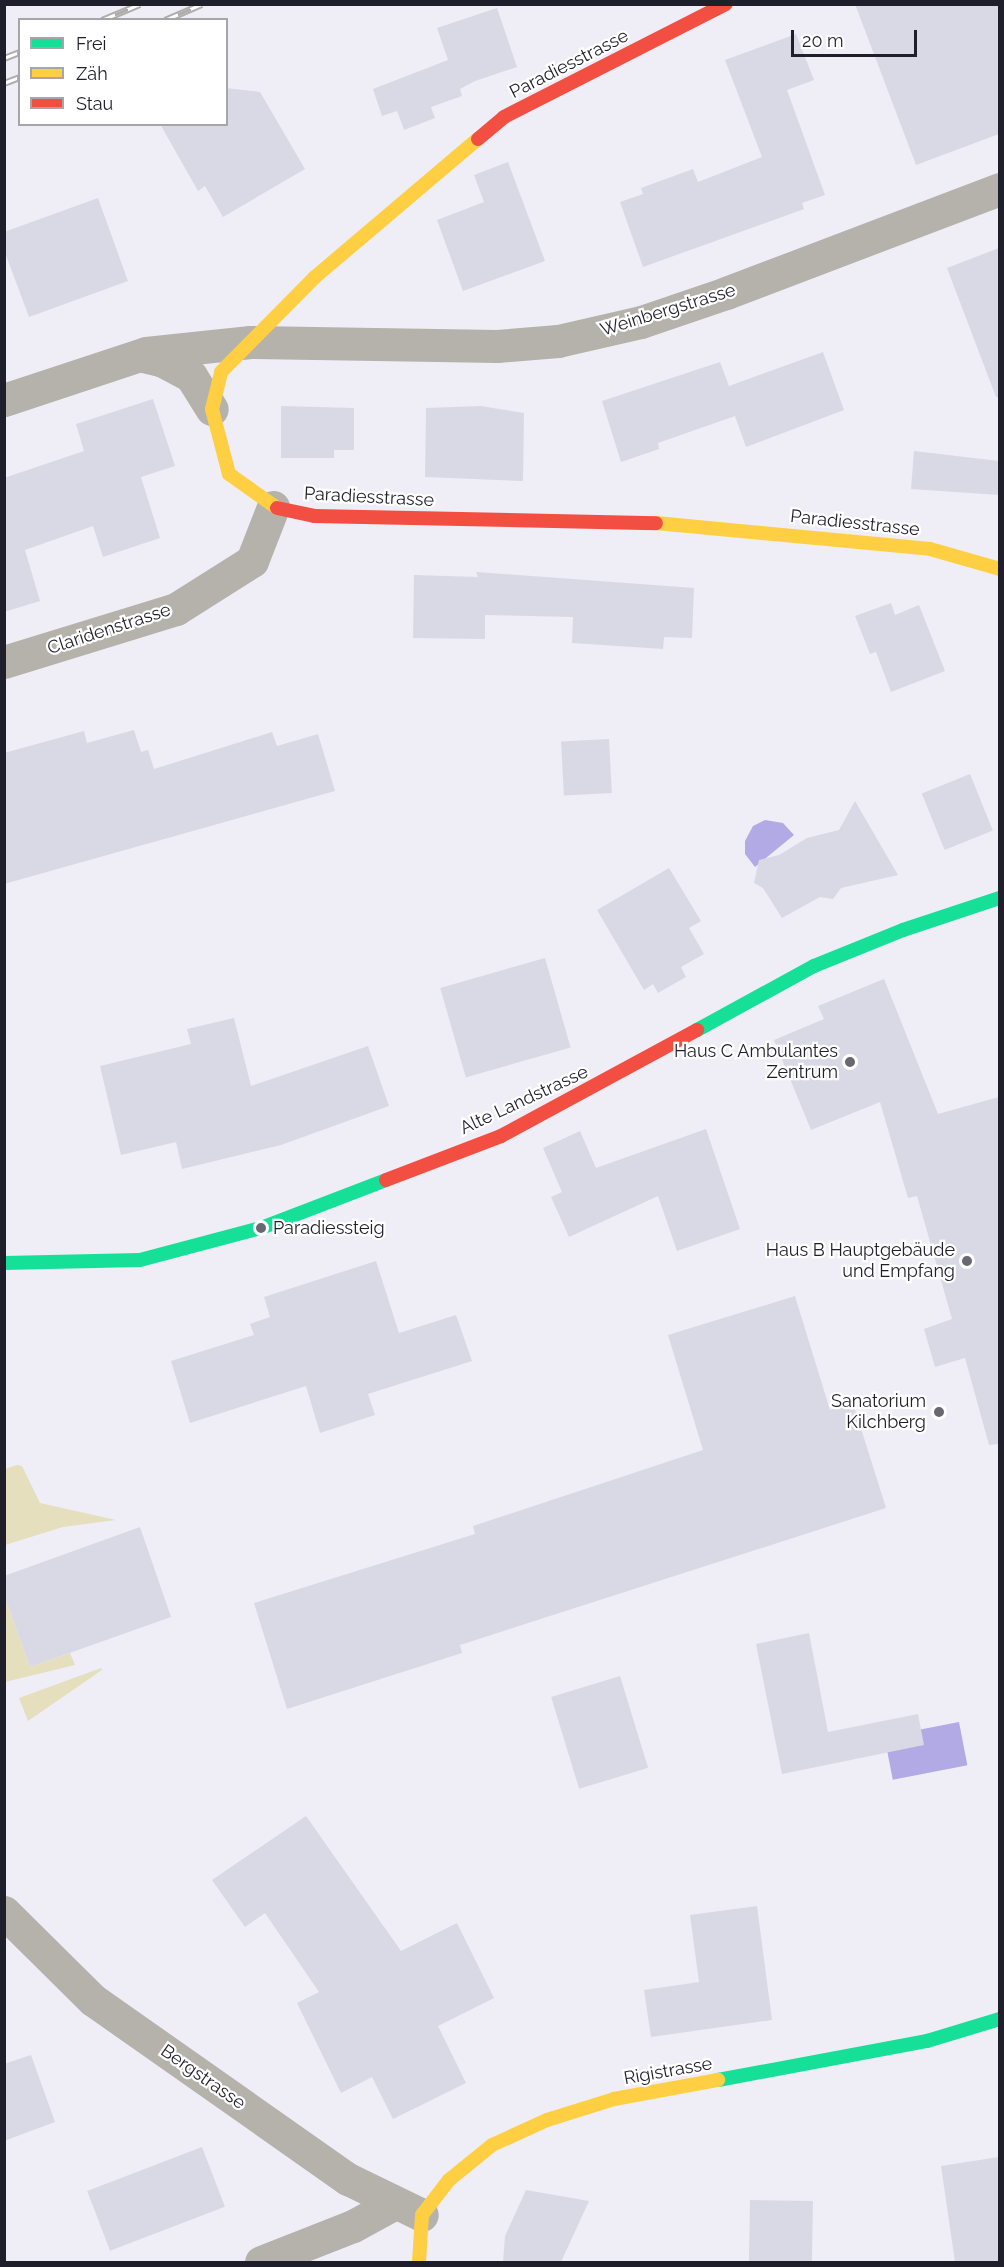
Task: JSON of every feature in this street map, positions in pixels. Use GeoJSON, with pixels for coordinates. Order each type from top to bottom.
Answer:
{"type":"FeatureCollection","features":[{"type":"Feature","properties":{"kind":"street","name":"Paradiesstrasse"},"geometry":{"type":"LineString","coordinates":[[726,4],[504,117],[315,277],[221,372],[212,409],[229,474],[273,507],[314,516],[654,523],[828,537],[930,549],[999,569]]}},
{"type":"Feature","properties":{"kind":"street","name":"Weinbergstrasse"},"geometry":{"type":"LineString","coordinates":[[4,400],[140,355],[250,342],[497,346],[558,341],[641,322],[726,294],[999,189]]}},
{"type":"Feature","properties":{"kind":"street"},"geometry":{"type":"LineString","coordinates":[[140,355],[161,360],[191,376],[212,409]]}},
{"type":"Feature","properties":{"kind":"street","name":"Claridenstrasse"},"geometry":{"type":"LineString","coordinates":[[4,662],[176,609],[252,561],[273,507]]}},
{"type":"Feature","properties":{"kind":"street","name":"Alte Landstrasse"},"geometry":{"type":"LineString","coordinates":[[4,1263],[140,1260],[261,1228],[501,1136],[814,966],[903,930],[999,898]]}},
{"type":"Feature","properties":{"kind":"street","name":"Bergstrasse"},"geometry":{"type":"LineString","coordinates":[[4,1912],[93,2000],[348,2179],[409,2209]]}},
{"type":"Feature","properties":{"kind":"street","name":"Rigistrasse"},"geometry":{"type":"LineString","coordinates":[[409,2209],[492,2145],[547,2120],[614,2099],[927,2041],[999,2019]]}},
{"type":"Feature","properties":{"kind":"street"},"geometry":{"type":"LineString","coordinates":[[261,2262],[353,2226],[409,2209],[419,2262]]}},
{"type":"Feature","properties":{"kind":"shaded area"},"geometry":{"type":"Polygon","coordinates":[[[765,820],[783,823],[794,835],[755,867],[745,854],[745,841],[753,826],[765,820]]]}},
{"type":"Feature","properties":{"kind":"shaded area"},"geometry":{"type":"Polygon","coordinates":[[[17,1465],[22,1466],[40,1503],[116,1520],[63,1527],[5,1545],[5,1469],[17,1465]]]}},
{"type":"Feature","properties":{"kind":"shaded area"},"geometry":{"type":"Polygon","coordinates":[[[4,1595],[30,1667],[70,1653],[75,1665],[5,1682],[4,1595]]]}},
{"type":"Feature","properties":{"kind":"shaded area"},"geometry":{"type":"Polygon","coordinates":[[[101,1668],[102,1670],[28,1721],[19,1698],[101,1668]]]}},
{"type":"Feature","properties":{"kind":"shaded area"},"geometry":{"type":"Polygon","coordinates":[[[959,1722],[967,1765],[893,1780],[884,1737],[959,1722]]]}},
{"type":"Feature","properties":{"kind":"building"},"geometry":{"type":"Polygon","coordinates":[[[855,4],[999,4],[999,134],[916,165],[855,4]]]}},
{"type":"Feature","properties":{"kind":"building"},"geometry":{"type":"Polygon","coordinates":[[[497,8],[517,67],[475,81],[460,89],[462,96],[431,107],[435,118],[404,130],[397,111],[382,116],[373,89],[448,60],[437,28],[497,8]]]}},
{"type":"Feature","properties":{"kind":"building"},"geometry":{"type":"Polygon","coordinates":[[[796,34],[814,80],[787,90],[825,195],[802,203],[804,209],[643,267],[620,202],[643,194],[641,188],[693,169],[698,182],[762,157],[725,60],[796,34]]]}},
{"type":"Feature","properties":{"kind":"building"},"geometry":{"type":"Polygon","coordinates":[[[228,88],[260,92],[305,169],[223,217],[205,186],[198,191],[161,126],[228,126],[228,88]]]}},
{"type":"Feature","properties":{"kind":"building"},"geometry":{"type":"Polygon","coordinates":[[[508,162],[545,261],[463,291],[437,220],[484,202],[474,175],[508,162]]]}},
{"type":"Feature","properties":{"kind":"building"},"geometry":{"type":"Polygon","coordinates":[[[98,198],[128,281],[29,317],[4,250],[4,232],[98,198]]]}},
{"type":"Feature","properties":{"kind":"building"},"geometry":{"type":"Polygon","coordinates":[[[999,248],[999,397],[996,397],[947,268],[999,248]]]}},
{"type":"Feature","properties":{"kind":"building"},"geometry":{"type":"Polygon","coordinates":[[[823,352],[844,410],[746,447],[735,416],[658,443],[659,449],[621,462],[602,401],[720,362],[729,386],[823,352]]]}},
{"type":"Feature","properties":{"kind":"building"},"geometry":{"type":"Polygon","coordinates":[[[153,399],[175,466],[141,477],[160,538],[103,557],[93,526],[25,550],[40,601],[4,612],[4,478],[84,451],[76,424],[153,399]]]}},
{"type":"Feature","properties":{"kind":"building"},"geometry":{"type":"Polygon","coordinates":[[[281,406],[354,408],[354,450],[334,450],[334,458],[281,458],[281,406]]]}},
{"type":"Feature","properties":{"kind":"building"},"geometry":{"type":"Polygon","coordinates":[[[481,406],[524,413],[523,481],[425,477],[426,408],[481,406]]]}},
{"type":"Feature","properties":{"kind":"building"},"geometry":{"type":"Polygon","coordinates":[[[914,451],[999,461],[999,495],[911,489],[914,451]]]}},
{"type":"Feature","properties":{"kind":"building"},"geometry":{"type":"Polygon","coordinates":[[[476,572],[694,588],[692,638],[664,637],[663,649],[572,643],[573,617],[485,615],[485,639],[413,638],[414,575],[478,577],[476,572]]]}},
{"type":"Feature","properties":{"kind":"building"},"geometry":{"type":"Polygon","coordinates":[[[891,603],[895,615],[919,605],[945,671],[891,692],[876,652],[870,654],[855,616],[891,603]]]}},
{"type":"Feature","properties":{"kind":"building"},"geometry":{"type":"Polygon","coordinates":[[[134,730],[141,752],[148,750],[154,769],[272,732],[277,746],[318,734],[335,791],[4,884],[4,753],[84,731],[87,743],[134,730]]]}},
{"type":"Feature","properties":{"kind":"building"},"geometry":{"type":"Polygon","coordinates":[[[609,739],[612,793],[564,795],[561,742],[609,739]]]}},
{"type":"Feature","properties":{"kind":"building"},"geometry":{"type":"Polygon","coordinates":[[[970,774],[993,831],[945,850],[922,793],[970,774]]]}},
{"type":"Feature","properties":{"kind":"building"},"geometry":{"type":"Polygon","coordinates":[[[855,801],[898,875],[841,888],[833,899],[820,897],[782,918],[763,888],[754,883],[759,860],[779,855],[807,838],[839,830],[855,801]]]}},
{"type":"Feature","properties":{"kind":"building"},"geometry":{"type":"Polygon","coordinates":[[[669,868],[701,921],[689,928],[704,954],[681,967],[686,977],[658,993],[653,984],[644,990],[597,910],[669,868]]]}},
{"type":"Feature","properties":{"kind":"building"},"geometry":{"type":"Polygon","coordinates":[[[545,958],[571,1047],[466,1077],[440,988],[545,958]]]}},
{"type":"Feature","properties":{"kind":"building"},"geometry":{"type":"Polygon","coordinates":[[[884,979],[938,1114],[999,1097],[999,1444],[989,1445],[965,1358],[935,1367],[924,1329],[952,1319],[917,1196],[908,1198],[880,1102],[811,1130],[774,1040],[824,1019],[818,1006],[884,979]]]}},
{"type":"Feature","properties":{"kind":"building"},"geometry":{"type":"Polygon","coordinates":[[[234,1018],[251,1086],[368,1046],[389,1106],[281,1145],[182,1169],[176,1142],[121,1155],[100,1066],[191,1044],[187,1029],[234,1018]]]}},
{"type":"Feature","properties":{"kind":"building"},"geometry":{"type":"Polygon","coordinates":[[[706,1129],[740,1229],[677,1251],[658,1196],[569,1237],[551,1197],[562,1192],[543,1148],[580,1131],[596,1168],[706,1129]]]}},
{"type":"Feature","properties":{"kind":"building"},"geometry":{"type":"Polygon","coordinates":[[[376,1261],[399,1333],[456,1315],[472,1361],[368,1394],[375,1415],[320,1433],[306,1386],[190,1423],[171,1361],[254,1335],[250,1324],[270,1317],[264,1297],[376,1261]]]}},
{"type":"Feature","properties":{"kind":"building"},"geometry":{"type":"Polygon","coordinates":[[[795,1296],[830,1410],[853,1403],[886,1508],[460,1645],[462,1653],[287,1709],[254,1603],[475,1534],[473,1526],[703,1450],[668,1335],[795,1296]]]}},
{"type":"Feature","properties":{"kind":"building"},"geometry":{"type":"Polygon","coordinates":[[[140,1527],[171,1617],[30,1667],[4,1595],[4,1576],[140,1527]]]}},
{"type":"Feature","properties":{"kind":"building"},"geometry":{"type":"Polygon","coordinates":[[[809,1633],[828,1732],[918,1714],[924,1745],[782,1774],[756,1644],[809,1633]]]}},
{"type":"Feature","properties":{"kind":"building"},"geometry":{"type":"Polygon","coordinates":[[[620,1676],[648,1768],[579,1789],[551,1697],[620,1676]]]}},
{"type":"Feature","properties":{"kind":"building"},"geometry":{"type":"Polygon","coordinates":[[[306,1816],[401,1951],[457,1923],[494,1998],[438,2026],[466,2083],[393,2119],[372,2077],[341,2093],[297,2003],[319,1992],[265,1913],[245,1927],[212,1880],[306,1816]]]}},
{"type":"Feature","properties":{"kind":"building"},"geometry":{"type":"Polygon","coordinates":[[[757,1906],[772,2020],[651,2037],[644,1990],[699,1982],[690,1915],[757,1906]]]}},
{"type":"Feature","properties":{"kind":"building"},"geometry":{"type":"Polygon","coordinates":[[[31,2055],[55,2122],[4,2141],[4,2064],[31,2055]]]}},
{"type":"Feature","properties":{"kind":"building"},"geometry":{"type":"Polygon","coordinates":[[[202,2147],[225,2207],[110,2251],[87,2191],[202,2147]]]}},
{"type":"Feature","properties":{"kind":"building"},"geometry":{"type":"Polygon","coordinates":[[[999,2157],[999,2262],[955,2262],[941,2166],[999,2157]]]}},
{"type":"Feature","properties":{"kind":"building"},"geometry":{"type":"Polygon","coordinates":[[[526,2190],[589,2201],[561,2262],[503,2262],[505,2236],[526,2190]]]}},
{"type":"Feature","properties":{"kind":"building"},"geometry":{"type":"Polygon","coordinates":[[[750,2200],[813,2201],[812,2262],[749,2262],[750,2200]]]}},
{"type":"Feature","properties":{"kind":"railway"},"geometry":{"type":"LineString","coordinates":[[107,18],[140,4]]}},
{"type":"Feature","properties":{"kind":"railway"},"geometry":{"type":"LineString","coordinates":[[170,18],[202,4]]}},
{"type":"Feature","properties":{"kind":"railway"},"geometry":{"type":"LineString","coordinates":[[4,58],[18,53]]}},
{"type":"Feature","properties":{"kind":"railway"},"geometry":{"type":"LineString","coordinates":[[4,83],[18,78]]}},
{"type":"Feature","properties":{"kind":"traffic: fast"},"geometry":{"type":"LineString","coordinates":[[697,1030],[814,966],[903,930],[1000,898]]}},
{"type":"Feature","properties":{"kind":"traffic: fast"},"geometry":{"type":"LineString","coordinates":[[4,1263],[140,1260],[261,1228],[386,1180]]}},
{"type":"Feature","properties":{"kind":"traffic: fast"},"geometry":{"type":"LineString","coordinates":[[718,2080],[927,2041],[1000,2019]]}},
{"type":"Feature","properties":{"kind":"traffic: slow"},"geometry":{"type":"LineString","coordinates":[[277,508],[229,474],[212,409],[221,372],[315,277],[478,139]]}},
{"type":"Feature","properties":{"kind":"traffic: slow"},"geometry":{"type":"LineString","coordinates":[[656,523],[930,549],[1000,569]]}},
{"type":"Feature","properties":{"kind":"traffic: slow"},"geometry":{"type":"LineString","coordinates":[[419,2262],[422,2215],[449,2180],[492,2145],[547,2120],[614,2099],[718,2080]]}},
{"type":"Feature","properties":{"kind":"traffic: jam"},"geometry":{"type":"LineString","coordinates":[[478,139],[504,117],[726,4]]}},
{"type":"Feature","properties":{"kind":"traffic: jam"},"geometry":{"type":"LineString","coordinates":[[277,508],[314,516],[656,523]]}},
{"type":"Feature","properties":{"kind":"traffic: jam"},"geometry":{"type":"LineString","coordinates":[[386,1180],[501,1136],[697,1030]]}},
{"type":"Feature","properties":{"kind":"place","name":"Haus C Ambulantes Zentrum"},"geometry":{"type":"Point","coordinates":[850,1062]}},
{"type":"Feature","properties":{"kind":"place","name":"Paradiessteig"},"geometry":{"type":"Point","coordinates":[261,1228]}},
{"type":"Feature","properties":{"kind":"place","name":"Haus B Hauptgebäude und Empfang"},"geometry":{"type":"Point","coordinates":[967,1261]}},
{"type":"Feature","properties":{"kind":"place","name":"Sanatorium Kilchberg"},"geometry":{"type":"Point","coordinates":[939,1412]}}]}
